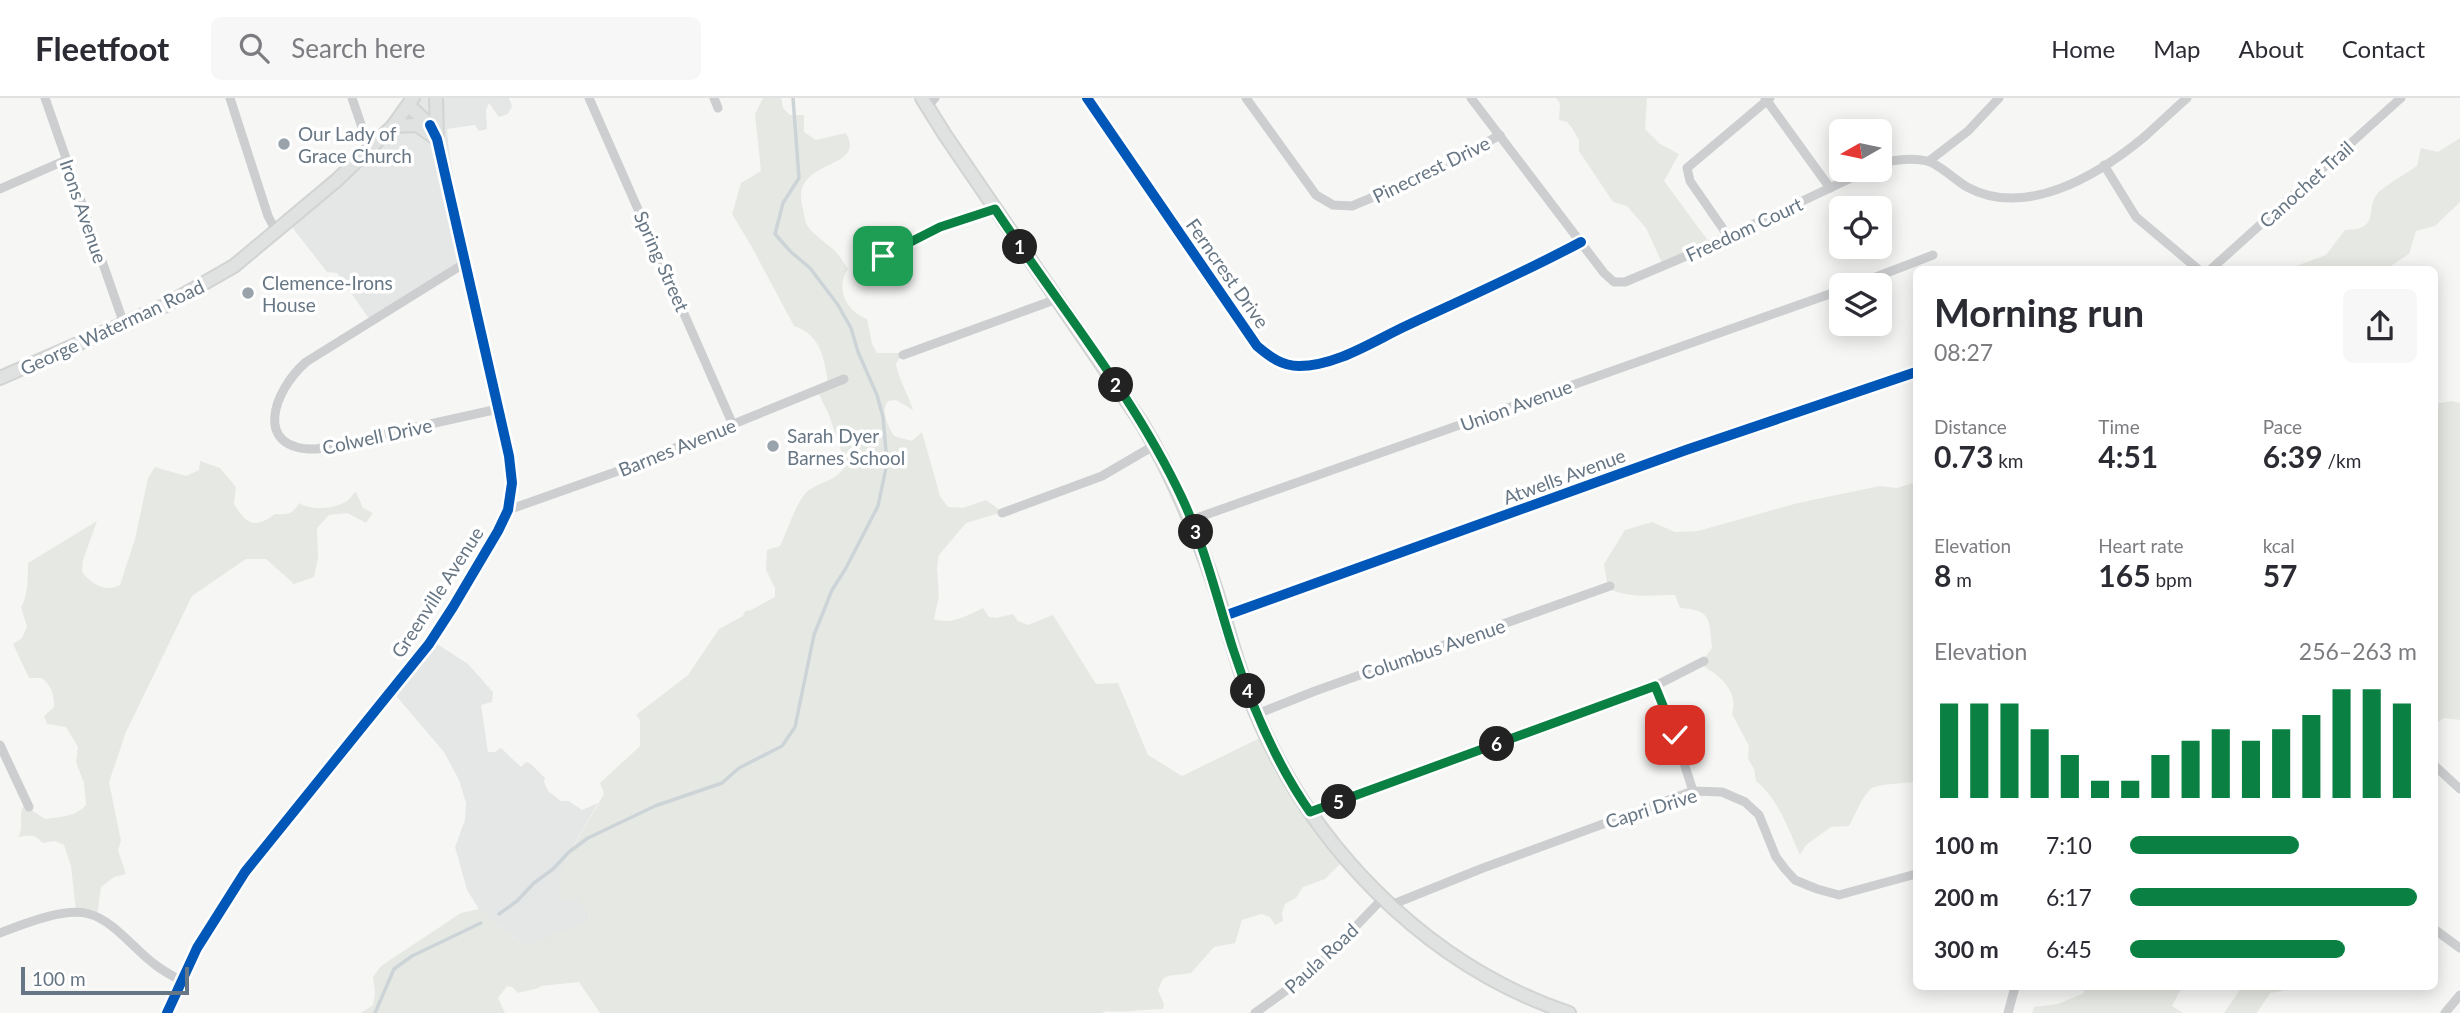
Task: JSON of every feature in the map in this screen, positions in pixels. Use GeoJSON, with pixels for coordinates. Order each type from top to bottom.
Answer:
{"type":"FeatureCollection","features":[{"type":"Feature","properties":{"kind":"main road"},"geometry":{"type":"LineString","coordinates":[[436,98],[437,139]]}},
{"type":"Feature","properties":{"kind":"main road","name":"George Waterman Road"},"geometry":{"type":"LineString","coordinates":[[0,378],[164,306],[234,266],[326,190],[393,126],[411,101]]}},
{"type":"Feature","properties":{"kind":"main road","name":"Greenville Avenue"},"geometry":{"type":"LineString","coordinates":[[411,101],[430,125]]}},
{"type":"Feature","properties":{"kind":"main road"},"geometry":{"type":"LineString","coordinates":[[928,101],[995,209],[1155,445],[1191,520],[1257,714],[1284,772],[1324,833],[1387,901],[1437,944],[1488,977],[1569,1013]]}},
{"type":"Feature","properties":{"kind":"main road"},"geometry":{"type":"LineString","coordinates":[[393,126],[417,125],[437,139]]}},
{"type":"Feature","properties":{"kind":"street","name":"Irons Avenue"},"geometry":{"type":"LineString","coordinates":[[45,98],[124,324]]}},
{"type":"Feature","properties":{"kind":"street"},"geometry":{"type":"LineString","coordinates":[[230,98],[268,216],[276,231]]}},
{"type":"Feature","properties":{"kind":"street"},"geometry":{"type":"LineString","coordinates":[[352,98],[365,136],[372,146]]}},
{"type":"Feature","properties":{"kind":"street","name":"Spring Street"},"geometry":{"type":"LineString","coordinates":[[589,98],[733,425]]}},
{"type":"Feature","properties":{"kind":"street"},"geometry":{"type":"LineString","coordinates":[[714,98],[718,108]]}},
{"type":"Feature","properties":{"kind":"street","name":"Ferncrest Drive"},"geometry":{"type":"LineString","coordinates":[[1087,98],[1257,346],[1288,366],[1309,366],[1344,355],[1581,242]]}},
{"type":"Feature","properties":{"kind":"street","name":"Pinecrest Drive"},"geometry":{"type":"LineString","coordinates":[[1246,98],[1316,195],[1334,205],[1343,206],[1371,200],[1500,135]]}},
{"type":"Feature","properties":{"kind":"street"},"geometry":{"type":"LineString","coordinates":[[1471,98],[1581,242]]}},
{"type":"Feature","properties":{"kind":"street"},"geometry":{"type":"LineString","coordinates":[[1929,161],[1968,131],[1999,98]]}},
{"type":"Feature","properties":{"kind":"street"},"geometry":{"type":"LineString","coordinates":[[1892,161],[1929,161],[1968,188],[1992,196],[2017,199],[2040,195],[2104,165],[2145,136],[2187,98]]}},
{"type":"Feature","properties":{"kind":"street","name":"Canochet Trail"},"geometry":{"type":"LineString","coordinates":[[2214,266],[2401,98]]}},
{"type":"Feature","properties":{"kind":"street"},"geometry":{"type":"LineString","coordinates":[[1728,236],[1690,181],[1687,168],[1767,99],[1830,188]]}},
{"type":"Feature","properties":{"kind":"street","name":"Greenville Avenue"},"geometry":{"type":"LineString","coordinates":[[167,1013],[180,980],[210,924],[245,872],[429,644],[508,510],[512,483],[498,409],[437,139],[430,125]]}},
{"type":"Feature","properties":{"kind":"street"},"geometry":{"type":"LineString","coordinates":[[0,189],[66,160]]}},
{"type":"Feature","properties":{"kind":"street"},"geometry":{"type":"LineString","coordinates":[[2104,165],[2136,217],[2194,266]]}},
{"type":"Feature","properties":{"kind":"street","name":"Freedom Court"},"geometry":{"type":"LineString","coordinates":[[1581,242],[1609,279],[1625,282],[1843,182]]}},
{"type":"Feature","properties":{"kind":"street"},"geometry":{"type":"LineString","coordinates":[[883,256],[940,227],[995,209]]}},
{"type":"Feature","properties":{"kind":"street"},"geometry":{"type":"LineString","coordinates":[[1886,273],[1933,255]]}},
{"type":"Feature","properties":{"kind":"street","name":"Colwell Drive"},"geometry":{"type":"LineString","coordinates":[[465,263],[297,370],[279,395],[275,410],[278,432],[292,447],[317,449],[498,409]]}},
{"type":"Feature","properties":{"kind":"street","name":"Union Avenue"},"geometry":{"type":"LineString","coordinates":[[1191,520],[1829,294]]}},
{"type":"Feature","properties":{"kind":"street"},"geometry":{"type":"LineString","coordinates":[[903,355],[1057,299]]}},
{"type":"Feature","properties":{"kind":"street","name":"Atwells Avenue"},"geometry":{"type":"LineString","coordinates":[[1224,616],[1686,450],[1913,373]]}},
{"type":"Feature","properties":{"kind":"street","name":"Barnes Avenue"},"geometry":{"type":"LineString","coordinates":[[508,510],[621,470],[844,379]]}},
{"type":"Feature","properties":{"kind":"street"},"geometry":{"type":"LineString","coordinates":[[1002,513],[1102,476],[1155,445]]}},
{"type":"Feature","properties":{"kind":"street","name":"Columbus Avenue"},"geometry":{"type":"LineString","coordinates":[[1257,714],[1610,586]]}},
{"type":"Feature","properties":{"kind":"street"},"geometry":{"type":"LineString","coordinates":[[1310,812],[1655,686],[1704,662]]}},
{"type":"Feature","properties":{"kind":"street"},"geometry":{"type":"LineString","coordinates":[[1655,686],[1675,735],[1693,791]]}},
{"type":"Feature","properties":{"kind":"street"},"geometry":{"type":"LineString","coordinates":[[0,745],[29,807]]}},
{"type":"Feature","properties":{"kind":"street"},"geometry":{"type":"LineString","coordinates":[[2438,769],[2460,789]]}},
{"type":"Feature","properties":{"kind":"street","name":"Capri Drive"},"geometry":{"type":"LineString","coordinates":[[1387,901],[1693,791],[1723,792],[1745,802],[1759,815],[1776,857],[1796,880],[1817,889],[1839,895],[1913,875]]}},
{"type":"Feature","properties":{"kind":"street","name":"Paula Road"},"geometry":{"type":"LineString","coordinates":[[1255,1013],[1313,971],[1387,901]]}},
{"type":"Feature","properties":{"kind":"street"},"geometry":{"type":"LineString","coordinates":[[0,933],[23,924],[75,912],[91,914],[123,936],[152,963],[180,980]]}},
{"type":"Feature","properties":{"kind":"street"},"geometry":{"type":"LineString","coordinates":[[2438,932],[2460,948]]}},
{"type":"Feature","properties":{"kind":"street"},"geometry":{"type":"LineString","coordinates":[[2008,1013],[2014,990]]}},
{"type":"Feature","properties":{"kind":"street"},"geometry":{"type":"LineString","coordinates":[[2445,1013],[2460,995]]}},
{"type":"Feature","properties":{"kind":"shaded area"},"geometry":{"type":"Polygon","coordinates":[[[414,98],[509,98],[512,106],[508,114],[499,117],[489,103],[486,110],[487,129],[479,131],[475,125],[447,129],[469,261],[370,320],[337,273],[327,272],[288,222],[414,98]]]}},
{"type":"Feature","properties":{"kind":"shaded area"},"geometry":{"type":"Polygon","coordinates":[[[763,98],[781,98],[783,108],[790,115],[804,115],[804,132],[816,140],[846,133],[850,145],[846,154],[806,181],[801,192],[803,209],[810,229],[835,251],[848,269],[843,284],[845,298],[853,310],[867,319],[872,344],[877,353],[903,353],[896,364],[913,410],[896,400],[888,401],[885,414],[894,436],[912,441],[922,432],[940,496],[948,507],[963,508],[986,500],[1003,512],[966,523],[939,555],[939,596],[934,619],[953,620],[983,608],[989,617],[1013,614],[1018,621],[1028,625],[1053,615],[1096,684],[1118,683],[1148,755],[1182,776],[1264,736],[1345,859],[1325,879],[1303,887],[1296,898],[1285,904],[1283,921],[1275,925],[1270,917],[1261,914],[1242,920],[1235,943],[1214,947],[1191,973],[1163,979],[1158,990],[1164,1004],[1163,1009],[1102,1013],[600,1013],[579,982],[541,986],[518,993],[507,986],[498,998],[505,1013],[361,1013],[373,1005],[373,977],[381,966],[461,913],[479,909],[526,947],[590,919],[576,897],[561,902],[559,877],[565,861],[604,794],[600,783],[640,746],[640,720],[636,715],[688,675],[719,629],[743,616],[745,611],[775,597],[775,588],[766,570],[767,550],[780,546],[805,494],[833,478],[846,465],[829,415],[817,390],[828,383],[820,348],[810,335],[794,326],[732,214],[741,183],[761,171],[755,114],[763,98]]]}},
{"type":"Feature","properties":{"kind":"shaded area"},"geometry":{"type":"Polygon","coordinates":[[[1556,98],[1647,98],[1645,129],[1660,144],[1679,154],[1664,181],[1709,242],[1663,265],[1646,228],[1627,206],[1613,202],[1579,151],[1579,140],[1572,128],[1567,122],[1559,120],[1560,104],[1556,98]]]}},
{"type":"Feature","properties":{"kind":"shaded area"},"geometry":{"type":"Polygon","coordinates":[[[2460,138],[2460,202],[2435,226],[2416,231],[2409,254],[2391,266],[2296,266],[2326,255],[2345,230],[2364,226],[2380,191],[2417,166],[2421,148],[2438,152],[2460,138]]]}},
{"type":"Feature","properties":{"kind":"shaded area"},"geometry":{"type":"Polygon","coordinates":[[[2452,401],[2460,403],[2460,720],[2444,718],[2438,722],[2438,403],[2452,401]]]}},
{"type":"Feature","properties":{"kind":"shaded area"},"geometry":{"type":"Polygon","coordinates":[[[200,461],[220,468],[236,487],[234,504],[243,517],[252,522],[262,522],[275,514],[290,513],[299,503],[312,508],[336,506],[356,492],[363,508],[373,513],[366,523],[347,513],[329,515],[317,528],[318,558],[314,577],[294,584],[266,559],[246,559],[192,596],[126,732],[109,782],[121,841],[118,850],[126,874],[114,877],[101,887],[97,917],[76,911],[71,866],[64,845],[55,841],[43,843],[32,836],[18,837],[24,805],[45,819],[72,814],[86,805],[84,783],[76,762],[78,747],[66,727],[47,724],[44,716],[54,707],[52,691],[42,678],[29,678],[13,644],[22,638],[27,627],[21,607],[28,580],[28,563],[97,521],[83,560],[82,572],[104,588],[120,585],[135,539],[148,478],[155,467],[186,476],[199,470],[200,461]]]}},
{"type":"Feature","properties":{"kind":"shaded area"},"geometry":{"type":"Polygon","coordinates":[[[1913,483],[1913,782],[1872,788],[1862,800],[1849,826],[1831,827],[1806,845],[1800,855],[1777,806],[1756,781],[1754,769],[1748,759],[1749,746],[1732,714],[1733,698],[1730,691],[1720,678],[1700,664],[1712,648],[1707,618],[1698,611],[1680,608],[1675,595],[1632,595],[1608,588],[1604,564],[1625,530],[1652,522],[1675,532],[1698,531],[1798,503],[1880,486],[1897,488],[1913,483]]]}},
{"type":"Feature","properties":{"kind":"shaded area"},"geometry":{"type":"Polygon","coordinates":[[[431,640],[468,664],[493,692],[492,702],[481,705],[488,752],[501,748],[521,767],[526,762],[531,764],[545,778],[548,791],[561,801],[569,801],[582,810],[598,803],[565,861],[561,901],[576,896],[590,919],[527,948],[490,920],[467,890],[455,847],[465,820],[466,803],[459,780],[444,752],[392,691],[431,640]]]}},
{"type":"Feature","properties":{"kind":"shaded area"},"geometry":{"type":"Polygon","coordinates":[[[2084,990],[2180,990],[2172,1006],[2183,1013],[2032,1013],[2034,1007],[2058,1004],[2084,993],[2084,990]]]}},
{"type":"Feature","properties":{"kind":"shaded area"},"geometry":{"type":"Polygon","coordinates":[[[2240,990],[2282,990],[2270,993],[2257,1013],[2224,1013],[2240,990]]]}},
{"type":"Feature","properties":{"kind":"waterway"},"geometry":{"type":"LineString","coordinates":[[499,914],[588,838],[655,806],[722,783],[739,768],[782,746],[795,727],[814,635],[832,590],[878,506],[887,463],[883,417],[877,395],[858,352],[851,328],[838,305],[810,268],[775,234],[783,203],[799,178],[793,98]]}},
{"type":"Feature","properties":{"kind":"waterway"},"geometry":{"type":"LineString","coordinates":[[375,1013],[394,969],[412,956],[481,923]]}},
{"type":"Feature","properties":{"kind":"cycle path"},"geometry":{"type":"LineString","coordinates":[[1087,98],[1257,346],[1282,363],[1313,365],[1341,357],[1581,242]]}},
{"type":"Feature","properties":{"kind":"cycle path"},"geometry":{"type":"LineString","coordinates":[[167,1013],[197,948],[245,872],[429,644],[508,510],[512,483],[509,456],[437,139],[430,125]]}},
{"type":"Feature","properties":{"kind":"cycle path"},"geometry":{"type":"LineString","coordinates":[[1224,616],[1686,450],[1913,373]]}},
{"type":"Feature","properties":{"kind":"place","name":"Our Lady of Grace Church"},"geometry":{"type":"Point","coordinates":[284,144]}},
{"type":"Feature","properties":{"kind":"place","name":"Clemence-Irons House"},"geometry":{"type":"Point","coordinates":[248,293]}},
{"type":"Feature","properties":{"kind":"place","name":"Sarah Dyer Barnes School"},"geometry":{"type":"Point","coordinates":[773,446]}},
{"type":"Feature","properties":{"kind":"route"},"geometry":{"type":"LineString","coordinates":[[883,256],[940,227],[995,209],[1141,422],[1165,463],[1191,520],[1216,589],[1233,649],[1267,739],[1284,772],[1310,812],[1655,686],[1675,735]]}}]}
